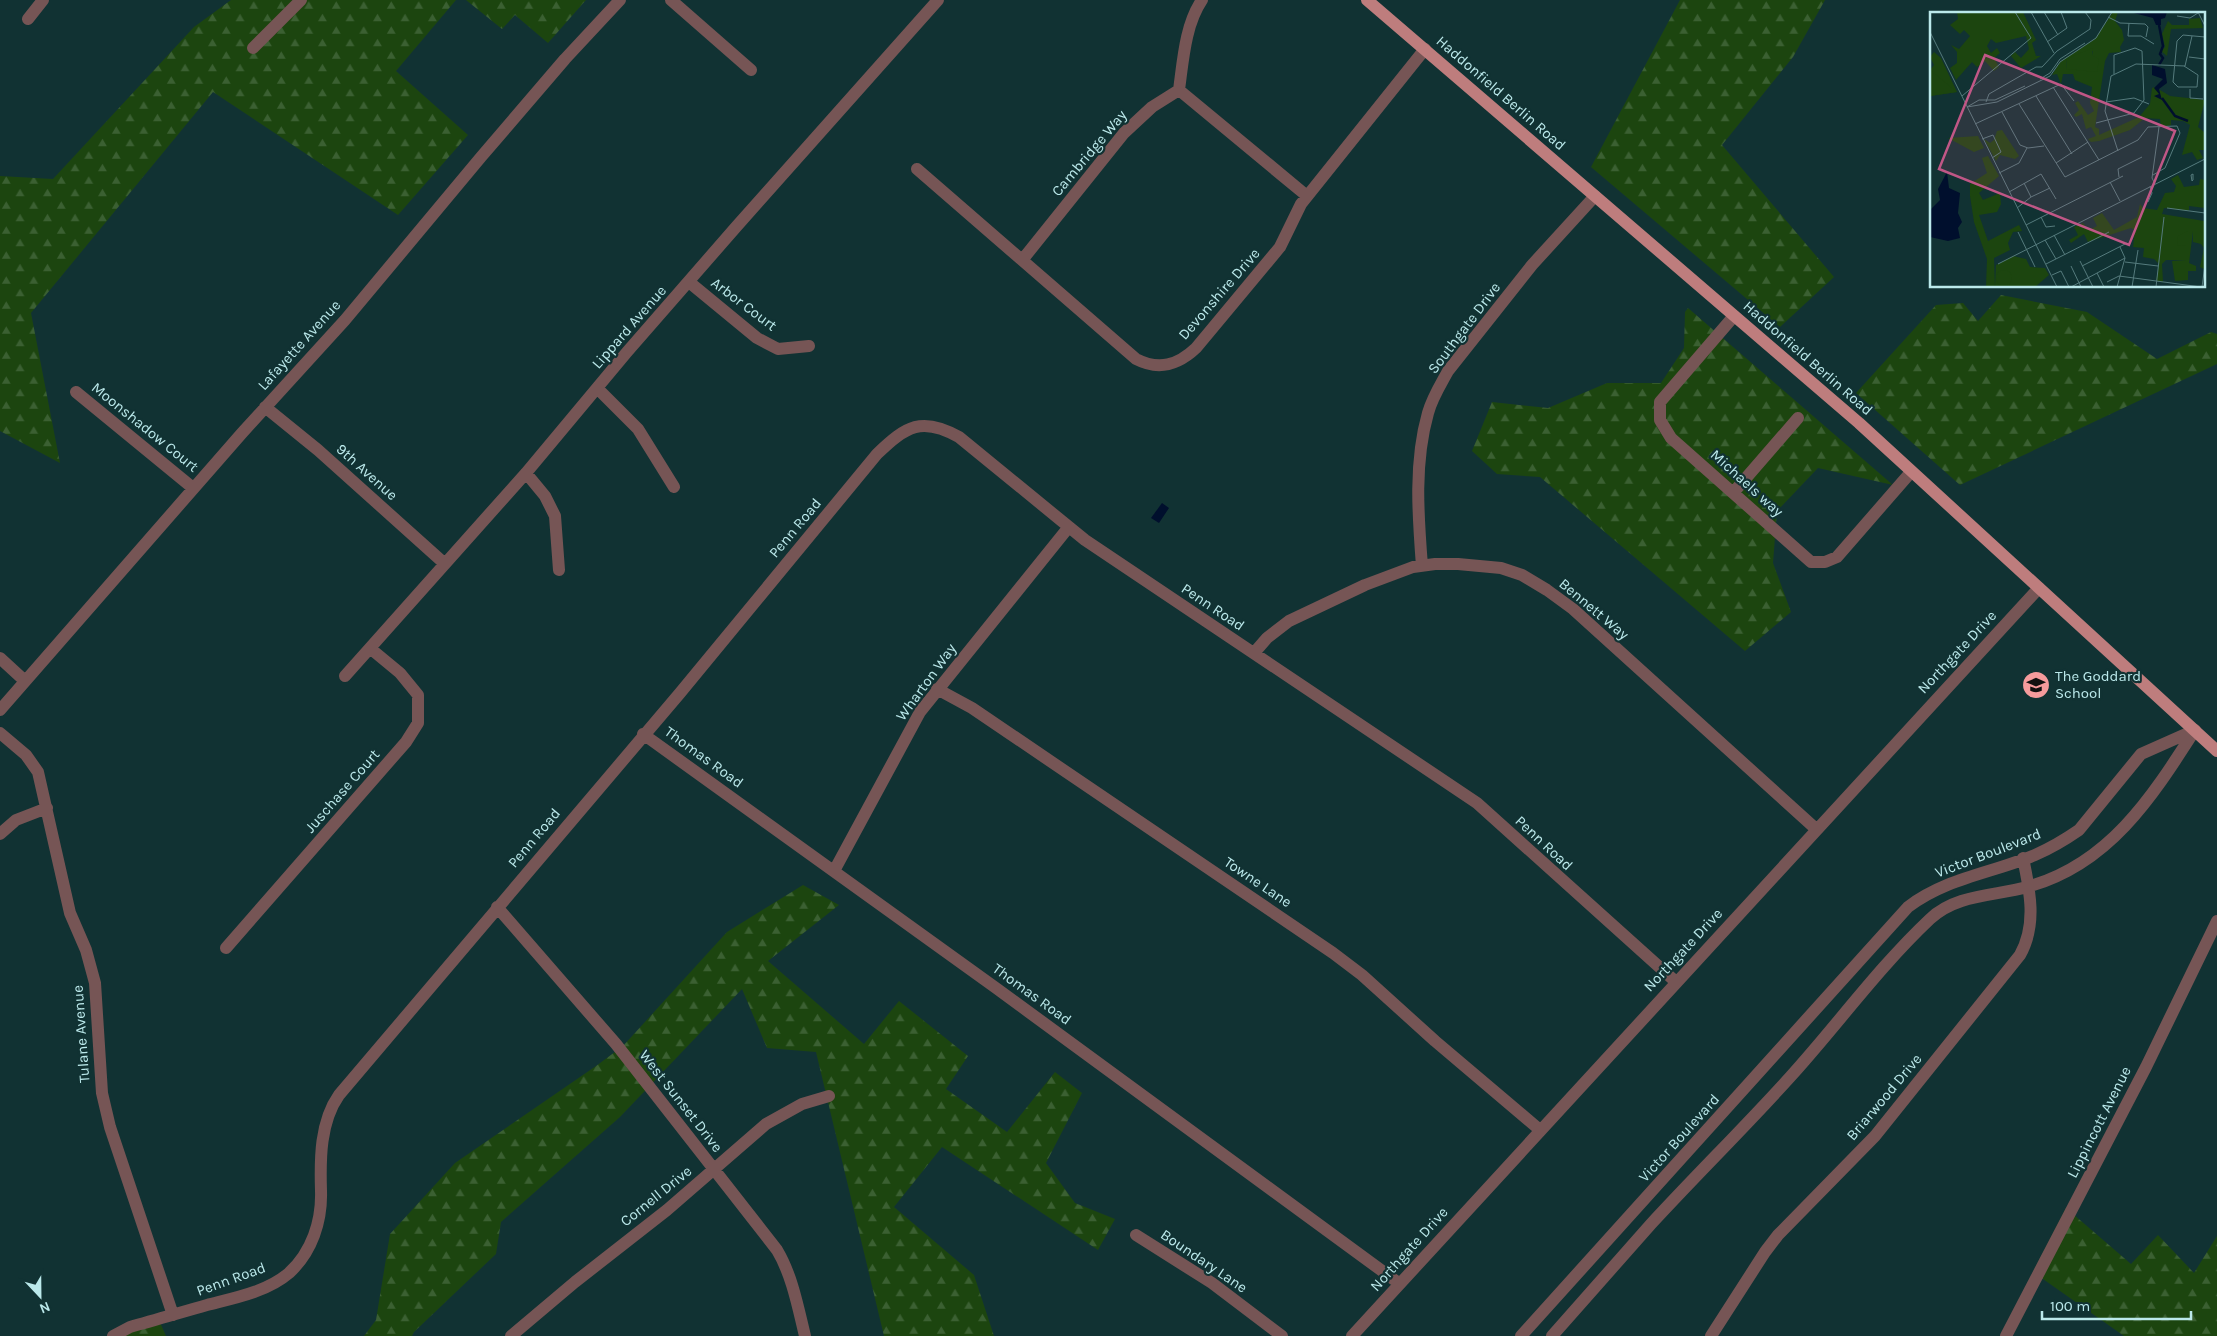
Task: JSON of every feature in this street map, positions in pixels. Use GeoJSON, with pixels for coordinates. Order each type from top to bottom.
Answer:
{"type":"FeatureCollection","features":[{"type":"Feature","properties":{"kind":"main road","name":"Haddonfield Berlin Road"},"geometry":{"type":"LineString","coordinates":[[1367,0],[1874,436],[2217,751]]}},
{"type":"Feature","properties":{"kind":"street"},"geometry":{"type":"LineString","coordinates":[[28,19],[43,0]]}},
{"type":"Feature","properties":{"kind":"street"},"geometry":{"type":"LineString","coordinates":[[253,48],[301,0]]}},
{"type":"Feature","properties":{"kind":"street","name":"Lafayette Avenue"},"geometry":{"type":"LineString","coordinates":[[0,710],[193,488],[345,320],[565,59],[620,0]]}},
{"type":"Feature","properties":{"kind":"street"},"geometry":{"type":"LineString","coordinates":[[671,0],[751,70]]}},
{"type":"Feature","properties":{"kind":"street","name":"Lippard Avenue"},"geometry":{"type":"LineString","coordinates":[[345,676],[526,473],[736,227],[938,0]]}},
{"type":"Feature","properties":{"kind":"street"},"geometry":{"type":"LineString","coordinates":[[1202,0],[1191,24],[1179,90],[1307,196]]}},
{"type":"Feature","properties":{"kind":"street","name":"Devonshire Drive"},"geometry":{"type":"LineString","coordinates":[[917,170],[1023,259],[1136,359],[1147,365],[1176,362],[1184,359],[1196,348],[1280,247],[1307,196],[1424,49]]}},
{"type":"Feature","properties":{"kind":"street","name":"Cambridge Way"},"geometry":{"type":"LineString","coordinates":[[1023,259],[1124,133],[1152,107],[1179,90]]}},
{"type":"Feature","properties":{"kind":"street","name":"Southgate Drive"},"geometry":{"type":"LineString","coordinates":[[1422,566],[1419,524],[1419,459],[1428,412],[1440,386],[1448,371],[1532,265],[1595,196]]}},
{"type":"Feature","properties":{"kind":"street","name":"Arbor Court"},"geometry":{"type":"LineString","coordinates":[[689,282],[756,338],[778,349],[810,346]]}},
{"type":"Feature","properties":{"kind":"street","name":"Michaels way"},"geometry":{"type":"LineString","coordinates":[[1734,316],[1660,402],[1660,420],[1672,438],[1811,562],[1825,562],[1837,557],[1911,472]]}},
{"type":"Feature","properties":{"kind":"street"},"geometry":{"type":"LineString","coordinates":[[597,388],[638,429],[674,487]]}},
{"type":"Feature","properties":{"kind":"street","name":"Moonshadow Court"},"geometry":{"type":"LineString","coordinates":[[76,392],[193,488]]}},
{"type":"Feature","properties":{"kind":"street","name":"9th Avenue"},"geometry":{"type":"LineString","coordinates":[[265,407],[318,450],[446,564]]}},
{"type":"Feature","properties":{"kind":"street"},"geometry":{"type":"LineString","coordinates":[[1733,492],[1798,418]]}},
{"type":"Feature","properties":{"kind":"street","name":"Penn Road"},"geometry":{"type":"LineString","coordinates":[[113,1336],[130,1327],[262,1288],[288,1273],[305,1253],[319,1226],[322,1207],[320,1154],[333,1103],[643,734],[680,693],[877,454],[894,438],[920,425],[944,428],[959,436],[1068,528],[1477,803],[1676,982]]}},
{"type":"Feature","properties":{"kind":"street"},"geometry":{"type":"LineString","coordinates":[[526,473],[545,496],[555,516],[559,570]]}},
{"type":"Feature","properties":{"kind":"street","name":"Wharton Way"},"geometry":{"type":"LineString","coordinates":[[834,871],[920,712],[1068,528]]}},
{"type":"Feature","properties":{"kind":"street","name":"Bennett Way"},"geometry":{"type":"LineString","coordinates":[[1254,653],[1267,638],[1289,621],[1364,585],[1413,567],[1458,564],[1501,568],[1522,575],[1573,609],[1816,829]]}},
{"type":"Feature","properties":{"kind":"street","name":"Northgate Drive"},"geometry":{"type":"LineString","coordinates":[[1352,1336],[2039,588]]}},
{"type":"Feature","properties":{"kind":"street","name":"Juschase Court"},"geometry":{"type":"LineString","coordinates":[[226,948],[406,742],[418,724],[418,695],[400,673],[371,649]]}},
{"type":"Feature","properties":{"kind":"street"},"geometry":{"type":"LineString","coordinates":[[0,658],[25,681]]}},
{"type":"Feature","properties":{"kind":"street","name":"Towne Lane"},"geometry":{"type":"LineString","coordinates":[[938,689],[972,708],[1333,953],[1362,975],[1435,1041],[1540,1130]]}},
{"type":"Feature","properties":{"kind":"street"},"geometry":{"type":"LineString","coordinates":[[1552,1336],[1652,1224],[1791,1076],[1870,984],[1932,918],[1952,905],[1971,898],[2029,887],[2074,868],[2095,855],[2110,843],[2158,788],[2195,730]]}},
{"type":"Feature","properties":{"kind":"street","name":"Victor Boulevard"},"geometry":{"type":"LineString","coordinates":[[1521,1336],[1908,907],[1953,881],[2035,855],[2079,830],[2141,754],[2195,730]]}},
{"type":"Feature","properties":{"kind":"street","name":"Tulane Avenue"},"geometry":{"type":"LineString","coordinates":[[0,734],[26,756],[38,772],[70,913],[86,950],[95,983],[102,1093],[110,1127],[173,1315]]}},
{"type":"Feature","properties":{"kind":"street","name":"Thomas Road"},"geometry":{"type":"LineString","coordinates":[[643,734],[1400,1284]]}},
{"type":"Feature","properties":{"kind":"street"},"geometry":{"type":"LineString","coordinates":[[0,834],[16,820],[47,808]]}},
{"type":"Feature","properties":{"kind":"street","name":"Briarwood Drive"},"geometry":{"type":"LineString","coordinates":[[1711,1336],[1778,1235],[1875,1136],[2020,955],[2027,943],[2030,930],[2029,887],[2023,858]]}},
{"type":"Feature","properties":{"kind":"street","name":"West Sunset Drive"},"geometry":{"type":"LineString","coordinates":[[497,907],[616,1044],[782,1258],[796,1300],[805,1336]]}},
{"type":"Feature","properties":{"kind":"street","name":"Lippincott Avenue"},"geometry":{"type":"LineString","coordinates":[[2006,1336],[2146,1067],[2217,922]]}},
{"type":"Feature","properties":{"kind":"street","name":"Cornell Drive"},"geometry":{"type":"LineString","coordinates":[[511,1336],[575,1282],[667,1210],[766,1124],[802,1104],[830,1096]]}},
{"type":"Feature","properties":{"kind":"street","name":"Boundary Lane"},"geometry":{"type":"LineString","coordinates":[[1136,1235],[1212,1283],[1282,1336]]}},
{"type":"Feature","properties":{"kind":"green space"},"geometry":{"type":"Polygon","coordinates":[[[231,0],[456,0],[396,71],[468,135],[398,215],[213,92],[31,313],[60,463],[0,431],[0,176],[53,179],[194,27],[231,0]]]}},
{"type":"Feature","properties":{"kind":"green space"},"geometry":{"type":"Polygon","coordinates":[[[466,0],[586,0],[548,43],[515,15],[502,29],[466,0]]]}},
{"type":"Feature","properties":{"kind":"green space"},"geometry":{"type":"Polygon","coordinates":[[[1680,0],[1825,0],[1793,57],[1722,145],[1834,277],[1780,327],[1591,167],[1680,0]]]}},
{"type":"Feature","properties":{"kind":"green space"},"geometry":{"type":"Polygon","coordinates":[[[2001,295],[2087,312],[2157,359],[2211,332],[2217,334],[2217,364],[1960,485],[1856,393],[1936,305],[1963,303],[1978,321],[2001,295]]]}},
{"type":"Feature","properties":{"kind":"green space"},"geometry":{"type":"Polygon","coordinates":[[[1688,308],[1893,485],[1818,468],[1777,511],[1773,563],[1791,612],[1745,651],[1540,477],[1497,474],[1472,451],[1492,402],[1548,408],[1607,383],[1661,383],[1684,348],[1685,312],[1688,308]]]}},
{"type":"Feature","properties":{"kind":"green space"},"geometry":{"type":"Polygon","coordinates":[[[803,885],[839,905],[768,961],[864,1044],[899,1001],[968,1056],[946,1089],[1007,1132],[1055,1072],[1082,1093],[1046,1163],[1075,1203],[1115,1219],[1098,1250],[942,1147],[894,1207],[974,1275],[994,1336],[884,1336],[816,1052],[767,1048],[742,989],[620,1117],[501,1222],[496,1254],[412,1336],[364,1336],[376,1320],[390,1234],[455,1163],[623,1046],[727,932],[803,885]]]}},
{"type":"Feature","properties":{"kind":"green space"},"geometry":{"type":"Polygon","coordinates":[[[2066,1208],[2131,1264],[2158,1235],[2194,1273],[2217,1236],[2217,1336],[2124,1336],[2033,1272],[2066,1208]]]}},
{"type":"Feature","properties":{"kind":"green space"},"geometry":{"type":"Polygon","coordinates":[[[158,1318],[166,1336],[116,1336],[158,1318]]]}},
{"type":"Feature","properties":{"kind":"water"},"geometry":{"type":"Polygon","coordinates":[[[1162,503],[1169,508],[1159,523],[1151,518],[1162,503]]]}},
{"type":"Feature","properties":{"kind":"place","name":"The Goddard School"},"geometry":{"type":"Point","coordinates":[2036,685]}}]}
